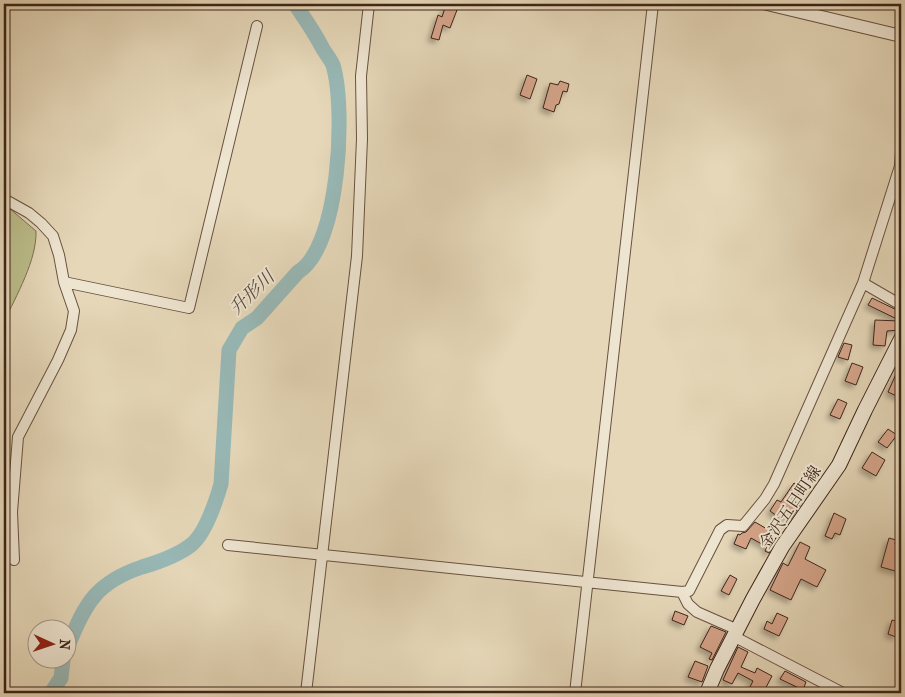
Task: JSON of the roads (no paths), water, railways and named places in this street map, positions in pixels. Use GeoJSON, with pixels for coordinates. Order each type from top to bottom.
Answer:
{"type":"FeatureCollection","features":[{"type":"Feature","properties":{"kind":"main road","name":"金沢五日町線"},"geometry":{"type":"LineString","coordinates":[[707,693],[717,669],[782,547],[839,465],[901,339]]}},
{"type":"Feature","properties":{"kind":"street"},"geometry":{"type":"LineString","coordinates":[[306,693],[357,256],[362,139],[361,76],[369,4]]}},
{"type":"Feature","properties":{"kind":"street"},"geometry":{"type":"LineString","coordinates":[[575,693],[653,4]]}},
{"type":"Feature","properties":{"kind":"street"},"geometry":{"type":"LineString","coordinates":[[767,4],[901,36]]}},
{"type":"Feature","properties":{"kind":"street"},"geometry":{"type":"LineString","coordinates":[[64,282],[189,308],[256,26]]}},
{"type":"Feature","properties":{"kind":"street"},"geometry":{"type":"LineString","coordinates":[[228,545],[682,592],[690,590],[720,530],[727,525],[743,526],[765,499],[774,484],[863,283],[900,166],[901,153]]}},
{"type":"Feature","properties":{"kind":"street"},"geometry":{"type":"LineString","coordinates":[[4,200],[29,213],[53,236],[60,255],[64,282],[73,305],[71,330],[58,360],[18,437],[12,512],[14,560]]}},
{"type":"Feature","properties":{"kind":"street"},"geometry":{"type":"LineString","coordinates":[[863,283],[901,305]]}},
{"type":"Feature","properties":{"kind":"street"},"geometry":{"type":"LineString","coordinates":[[682,592],[688,604],[697,612],[839,692]]}},
{"type":"Feature","properties":{"kind":"waterway","name":"升形川"},"geometry":{"type":"LineString","coordinates":[[78,623],[94,596],[103,587],[127,573],[180,552],[191,545],[201,533],[221,484],[229,350],[242,328],[257,318],[312,258],[323,235],[331,207],[339,143],[337,85],[332,63],[295,4]]}},
{"type":"Feature","properties":{"kind":"waterway","name":"升形川"},"geometry":{"type":"LineString","coordinates":[[51,693],[61,678],[62,670]]}}]}
